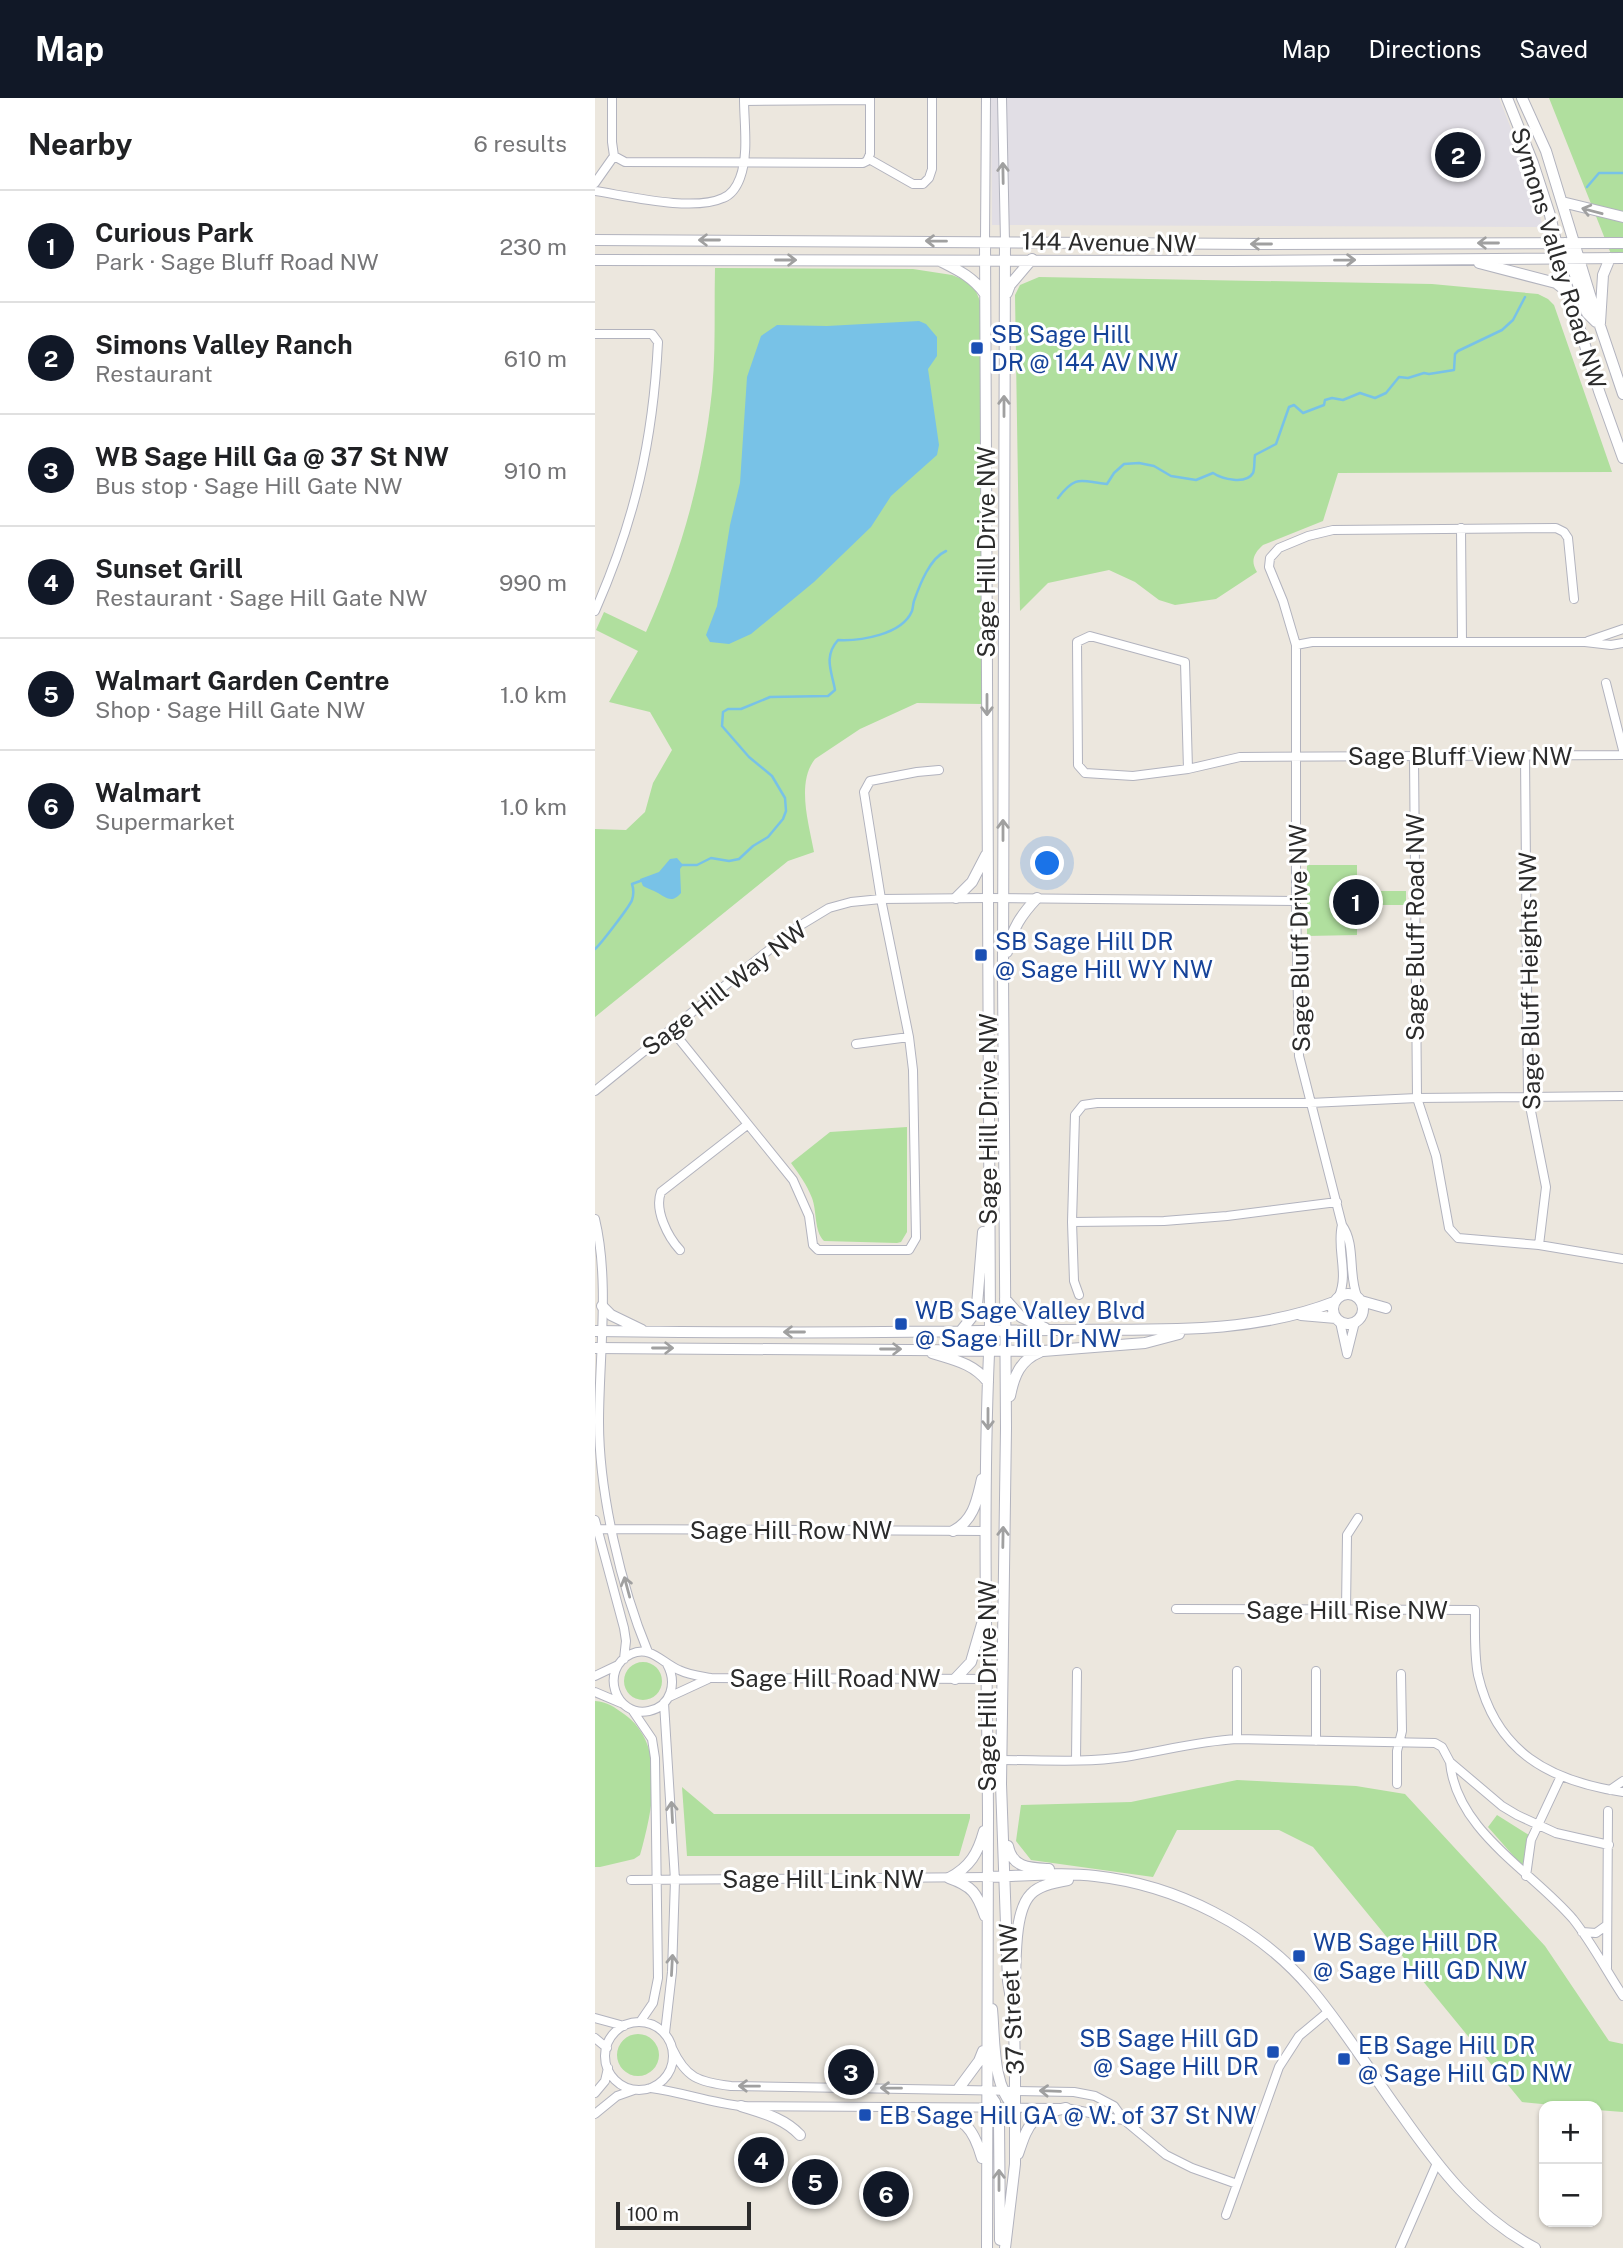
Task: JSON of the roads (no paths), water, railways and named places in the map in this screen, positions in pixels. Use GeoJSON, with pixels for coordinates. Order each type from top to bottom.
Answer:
{"type":"FeatureCollection","features":[{"type":"Feature","properties":{"kind":"street"},"geometry":{"type":"LineString","coordinates":[[595,183],[614,156],[612,98]]}},
{"type":"Feature","properties":{"kind":"street"},"geometry":{"type":"LineString","coordinates":[[869,159],[913,184],[923,184],[932,169],[932,98]]}},
{"type":"Feature","properties":{"kind":"street"},"geometry":{"type":"LineString","coordinates":[[985,242],[986,98]]}},
{"type":"Feature","properties":{"kind":"street"},"geometry":{"type":"LineString","coordinates":[[1002,98],[1005,242]]}},
{"type":"Feature","properties":{"kind":"street","name":"Symons Valley Road NW"},"geometry":{"type":"LineString","coordinates":[[1507,98],[1569,258],[1600,326],[1623,394]]}},
{"type":"Feature","properties":{"kind":"street","name":"Symons Valley Road NW"},"geometry":{"type":"LineString","coordinates":[[1522,98],[1541,139],[1562,202],[1565,243],[1569,258],[1569,293],[1623,458]]}},
{"type":"Feature","properties":{"kind":"street"},"geometry":{"type":"LineString","coordinates":[[595,191],[665,202],[699,203],[723,198],[735,189],[744,163],[744,99],[870,99],[869,159]]}},
{"type":"Feature","properties":{"kind":"street"},"geometry":{"type":"LineString","coordinates":[[614,156],[625,162],[863,163],[869,159]]}},
{"type":"Feature","properties":{"kind":"street"},"geometry":{"type":"LineString","coordinates":[[1562,202],[1623,217]]}},
{"type":"Feature","properties":{"kind":"street","name":"144 Avenue NW"},"geometry":{"type":"LineString","coordinates":[[595,240],[1623,243]]}},
{"type":"Feature","properties":{"kind":"street","name":"Sage Hill Drive NW"},"geometry":{"type":"LineString","coordinates":[[985,242],[990,1332],[986,1531],[988,1877]]}},
{"type":"Feature","properties":{"kind":"street","name":"Sage Hill Drive NW"},"geometry":{"type":"LineString","coordinates":[[1005,242],[1003,971],[1006,1428],[1001,1760],[1006,1876]]}},
{"type":"Feature","properties":{"kind":"street"},"geometry":{"type":"LineString","coordinates":[[1600,326],[1604,275],[1609,258]]}},
{"type":"Feature","properties":{"kind":"street","name":"144 Avenue NW"},"geometry":{"type":"LineString","coordinates":[[595,260],[1229,261],[1623,258]]}},
{"type":"Feature","properties":{"kind":"street"},"geometry":{"type":"LineString","coordinates":[[1005,299],[1010,285],[1032,259]]}},
{"type":"Feature","properties":{"kind":"street"},"geometry":{"type":"LineString","coordinates":[[1466,259],[1556,283],[1569,293]]}},
{"type":"Feature","properties":{"kind":"street"},"geometry":{"type":"LineString","coordinates":[[936,260],[960,270],[976,282],[985,294]]}},
{"type":"Feature","properties":{"kind":"street"},"geometry":{"type":"LineString","coordinates":[[595,334],[652,334],[658,342],[656,394],[642,474],[630,521],[595,611]]}},
{"type":"Feature","properties":{"kind":"street"},"geometry":{"type":"LineString","coordinates":[[1461,528],[1462,642]]}},
{"type":"Feature","properties":{"kind":"street","name":"Sage Bluff Drive NW"},"geometry":{"type":"LineString","coordinates":[[1359,1298],[1352,1279],[1348,1238],[1342,1225],[1299,1056],[1296,645],[1283,601],[1269,568],[1270,558],[1279,548],[1308,536],[1333,530],[1556,528],[1568,538],[1574,599]]}},
{"type":"Feature","properties":{"kind":"street"},"geometry":{"type":"LineString","coordinates":[[1585,642],[1623,629]]}},
{"type":"Feature","properties":{"kind":"street","name":"Sage Bluff View NW"},"geometry":{"type":"LineString","coordinates":[[1188,769],[1185,662],[1090,636],[1077,642],[1077,765],[1085,773],[1133,776],[1188,769],[1240,757],[1623,755]]}},
{"type":"Feature","properties":{"kind":"street"},"geometry":{"type":"LineString","coordinates":[[1296,645],[1312,642],[1623,643]]}},
{"type":"Feature","properties":{"kind":"street"},"geometry":{"type":"LineString","coordinates":[[1606,683],[1623,750]]}},
{"type":"Feature","properties":{"kind":"street","name":"Sage Bluff Heights NW"},"geometry":{"type":"LineString","coordinates":[[1525,756],[1528,1096],[1546,1187],[1539,1245]]}},
{"type":"Feature","properties":{"kind":"street","name":"Sage Bluff Road NW"},"geometry":{"type":"LineString","coordinates":[[1414,757],[1417,1098],[1436,1156],[1448,1228],[1458,1238],[1539,1245],[1623,1259]]}},
{"type":"Feature","properties":{"kind":"street"},"geometry":{"type":"LineString","coordinates":[[671,1029],[793,1180],[809,1216],[813,1245],[818,1250],[909,1250],[916,1238],[913,1070],[864,792],[870,781],[939,770]]}},
{"type":"Feature","properties":{"kind":"street"},"geometry":{"type":"LineString","coordinates":[[956,898],[972,882],[987,852]]}},
{"type":"Feature","properties":{"kind":"street"},"geometry":{"type":"LineString","coordinates":[[1003,971],[1014,927],[1020,915],[1037,898]]}},
{"type":"Feature","properties":{"kind":"street","name":"Sage Hill Way NW"},"geometry":{"type":"LineString","coordinates":[[595,1091],[796,928],[829,908],[881,899],[1296,901]]}},
{"type":"Feature","properties":{"kind":"street"},"geometry":{"type":"LineString","coordinates":[[856,1044],[909,1037]]}},
{"type":"Feature","properties":{"kind":"street"},"geometry":{"type":"LineString","coordinates":[[1079,1294],[1074,1281],[1072,1222],[1075,1115],[1083,1105],[1623,1096]]}},
{"type":"Feature","properties":{"kind":"street"},"geometry":{"type":"LineString","coordinates":[[680,1250],[670,1238],[658,1200],[661,1192],[747,1125]]}},
{"type":"Feature","properties":{"kind":"street"},"geometry":{"type":"LineString","coordinates":[[1072,1222],[1177,1220],[1336,1202]]}},
{"type":"Feature","properties":{"kind":"street"},"geometry":{"type":"LineString","coordinates":[[960,1332],[972,1317],[977,1305],[982,1237],[988,1212]]}},
{"type":"Feature","properties":{"kind":"street"},"geometry":{"type":"LineString","coordinates":[[595,1219],[601,1270],[598,1331],[600,1447],[611,1528],[639,1630],[648,1652]]}},
{"type":"Feature","properties":{"kind":"street","name":"Sage Bluff Drive NW"},"geometry":{"type":"LineString","coordinates":[[1336,1299],[1343,1281],[1339,1235],[1342,1225]]}},
{"type":"Feature","properties":{"kind":"street"},"geometry":{"type":"LineString","coordinates":[[598,1331],[1005,1332],[1195,1329],[1298,1315],[1338,1320],[1358,1319],[1386,1308],[1348,1293],[1298,1315]]}},
{"type":"Feature","properties":{"kind":"street"},"geometry":{"type":"LineString","coordinates":[[1336,1299],[1332,1311],[1338,1320],[1347,1354],[1358,1319],[1359,1298]]}},
{"type":"Feature","properties":{"kind":"street"},"geometry":{"type":"LineString","coordinates":[[1005,1299],[1021,1317],[1051,1330]]}},
{"type":"Feature","properties":{"kind":"street"},"geometry":{"type":"LineString","coordinates":[[601,1306],[611,1315],[645,1332]]}},
{"type":"Feature","properties":{"kind":"street"},"geometry":{"type":"LineString","coordinates":[[598,1348],[1043,1351],[1145,1343],[1195,1329]]}},
{"type":"Feature","properties":{"kind":"street"},"geometry":{"type":"LineString","coordinates":[[916,1349],[968,1364],[988,1382]]}},
{"type":"Feature","properties":{"kind":"street"},"geometry":{"type":"LineString","coordinates":[[1006,1428],[1013,1381],[1025,1360],[1043,1351]]}},
{"type":"Feature","properties":{"kind":"street"},"geometry":{"type":"LineString","coordinates":[[953,1531],[965,1522],[974,1510],[987,1456],[1005,1456]]}},
{"type":"Feature","properties":{"kind":"street"},"geometry":{"type":"LineString","coordinates":[[1346,1610],[1347,1535],[1358,1518]]}},
{"type":"Feature","properties":{"kind":"street"},"geometry":{"type":"LineString","coordinates":[[595,1526],[626,1641],[613,1681],[614,1690],[652,1739],[655,1758],[656,1992],[653,2003],[640,2022]]}},
{"type":"Feature","properties":{"kind":"street","name":"Sage Hill Row NW"},"geometry":{"type":"LineString","coordinates":[[595,1526],[986,1531]]}},
{"type":"Feature","properties":{"kind":"street"},"geometry":{"type":"LineString","coordinates":[[955,1679],[971,1662],[986,1608]]}},
{"type":"Feature","properties":{"kind":"street","name":"Sage Hill Rise NW"},"geometry":{"type":"LineString","coordinates":[[1176,1609],[1475,1610],[1478,1674],[1503,1734],[1519,1752],[1541,1768],[1623,1792]]}},
{"type":"Feature","properties":{"kind":"street"},"geometry":{"type":"LineString","coordinates":[[595,1676],[638,1652],[648,1652],[667,1664],[673,1680],[666,1700],[675,1880],[672,1972],[665,2033]]}},
{"type":"Feature","properties":{"kind":"street","name":"Sage Hill Road NW"},"geometry":{"type":"LineString","coordinates":[[667,1664],[680,1671],[711,1678],[1002,1679]]}},
{"type":"Feature","properties":{"kind":"street"},"geometry":{"type":"LineString","coordinates":[[1237,1671],[1237,1739]]}},
{"type":"Feature","properties":{"kind":"street"},"geometry":{"type":"LineString","coordinates":[[1316,1671],[1316,1741]]}},
{"type":"Feature","properties":{"kind":"street"},"geometry":{"type":"LineString","coordinates":[[1076,1760],[1077,1672]]}},
{"type":"Feature","properties":{"kind":"street"},"geometry":{"type":"LineString","coordinates":[[1397,1784],[1402,1731],[1401,1674]]}},
{"type":"Feature","properties":{"kind":"street","name":"Sage Hill Road NW"},"geometry":{"type":"LineString","coordinates":[[666,1700],[697,1682],[711,1678]]}},
{"type":"Feature","properties":{"kind":"street"},"geometry":{"type":"LineString","coordinates":[[595,1692],[628,1707],[649,1711],[666,1700]]}},
{"type":"Feature","properties":{"kind":"street"},"geometry":{"type":"LineString","coordinates":[[1001,1760],[1124,1757],[1214,1740],[1237,1739],[1435,1743],[1442,1747],[1450,1762],[1458,1796],[1492,1841],[1560,1906],[1583,1932],[1623,1996]]}},
{"type":"Feature","properties":{"kind":"street"},"geometry":{"type":"LineString","coordinates":[[1450,1762],[1502,1806],[1539,1826],[1556,1833],[1609,1845]]}},
{"type":"Feature","properties":{"kind":"street"},"geometry":{"type":"LineString","coordinates":[[1526,1875],[1531,1840],[1561,1776]]}},
{"type":"Feature","properties":{"kind":"street"},"geometry":{"type":"LineString","coordinates":[[1610,1790],[1623,1781]]}},
{"type":"Feature","properties":{"kind":"street"},"geometry":{"type":"LineString","coordinates":[[1607,1968],[1608,1811]]}},
{"type":"Feature","properties":{"kind":"street"},"geometry":{"type":"LineString","coordinates":[[949,1878],[971,1863],[980,1845],[988,1815]]}},
{"type":"Feature","properties":{"kind":"street"},"geometry":{"type":"LineString","coordinates":[[1005,1833],[1010,1857],[1027,1868],[1094,1875],[1141,1884],[1213,1912],[1251,1934],[1309,1986],[1469,2202],[1535,2248]]}},
{"type":"Feature","properties":{"kind":"street"},"geometry":{"type":"LineString","coordinates":[[988,1877],[1094,1875]]}},
{"type":"Feature","properties":{"kind":"street"},"geometry":{"type":"LineString","coordinates":[[1014,2017],[1018,1928],[1028,1899],[1031,1894],[1048,1885],[1094,1875]]}},
{"type":"Feature","properties":{"kind":"street","name":"37 Street NW"},"geometry":{"type":"LineString","coordinates":[[1005,2248],[1015,2164],[1014,2017],[1008,1981],[1006,1876]]}},
{"type":"Feature","properties":{"kind":"street","name":"Sage Hill Link NW"},"geometry":{"type":"LineString","coordinates":[[631,1880],[988,1877]]}},
{"type":"Feature","properties":{"kind":"street","name":"37 Street NW"},"geometry":{"type":"LineString","coordinates":[[987,2248],[986,2171],[992,2108],[986,2089],[988,1877]]}},
{"type":"Feature","properties":{"kind":"street"},"geometry":{"type":"LineString","coordinates":[[949,1878],[962,1882],[973,1891],[988,1925]]}},
{"type":"Feature","properties":{"kind":"street"},"geometry":{"type":"LineString","coordinates":[[1583,1932],[1596,1933],[1607,1925]]}},
{"type":"Feature","properties":{"kind":"street"},"geometry":{"type":"LineString","coordinates":[[987,1958],[998,2066],[1003,2089],[1015,2108]]}},
{"type":"Feature","properties":{"kind":"street"},"geometry":{"type":"LineString","coordinates":[[1226,2215],[1279,2067],[1299,2036],[1329,2011]]}},
{"type":"Feature","properties":{"kind":"street"},"geometry":{"type":"LineString","coordinates":[[595,2018],[624,2026]]}},
{"type":"Feature","properties":{"kind":"street"},"geometry":{"type":"LineString","coordinates":[[595,2093],[605,2081],[608,2068],[607,2048],[613,2035],[624,2026],[640,2022],[654,2025],[665,2033],[680,2066],[689,2075],[713,2084],[1003,2089],[1074,2092],[1094,2096],[1114,2106],[1124,2120],[1166,2155],[1192,2168],[1237,2184]]}},
{"type":"Feature","properties":{"kind":"street"},"geometry":{"type":"LineString","coordinates":[[595,2038],[607,2048]]}},
{"type":"Feature","properties":{"kind":"street"},"geometry":{"type":"LineString","coordinates":[[959,2088],[979,2061],[986,2041]]}},
{"type":"Feature","properties":{"kind":"street"},"geometry":{"type":"LineString","coordinates":[[651,2088],[660,2083],[671,2067],[672,2048]]}},
{"type":"Feature","properties":{"kind":"street"},"geometry":{"type":"LineString","coordinates":[[608,2068],[619,2083],[636,2090]]}},
{"type":"Feature","properties":{"kind":"street"},"geometry":{"type":"LineString","coordinates":[[595,2114],[617,2096],[651,2088],[670,2090],[698,2100],[741,2106],[1066,2108],[1124,2120]]}},
{"type":"Feature","properties":{"kind":"street"},"geometry":{"type":"LineString","coordinates":[[741,2106],[776,2117],[793,2127],[800,2135]]}},
{"type":"Feature","properties":{"kind":"street"},"geometry":{"type":"LineString","coordinates":[[927,2108],[961,2121],[972,2131],[986,2171]]}},
{"type":"Feature","properties":{"kind":"street"},"geometry":{"type":"LineString","coordinates":[[992,2108],[999,2120],[1000,2248]]}},
{"type":"Feature","properties":{"kind":"street"},"geometry":{"type":"LineString","coordinates":[[1015,2164],[1028,2127],[1037,2116],[1066,2108]]}},
{"type":"Feature","properties":{"kind":"street"},"geometry":{"type":"LineString","coordinates":[[1400,2248],[1437,2162]]}},
{"type":"Feature","properties":{"kind":"water"},"geometry":{"type":"Polygon","coordinates":[[[919,321],[926,324],[937,337],[937,356],[928,369],[939,445],[937,455],[891,496],[871,527],[814,582],[751,634],[729,644],[710,642],[706,635],[717,606],[730,525],[740,483],[747,377],[761,336],[777,325],[827,326],[919,321]]]}},
{"type":"Feature","properties":{"kind":"water"},"geometry":{"type":"Polygon","coordinates":[[[677,858],[683,865],[680,869],[681,893],[677,897],[671,899],[643,886],[640,879],[659,872],[670,859],[677,858]]]}},
{"type":"Feature","properties":{"kind":"waterway"},"geometry":{"type":"LineString","coordinates":[[1587,187],[1599,173],[1623,173]]}},
{"type":"Feature","properties":{"kind":"waterway"},"geometry":{"type":"LineString","coordinates":[[1058,498],[1075,482],[1107,484],[1124,464],[1154,466],[1171,476],[1196,480],[1213,473],[1228,479],[1250,477],[1254,469],[1255,455],[1276,444],[1289,407],[1294,405],[1303,413],[1324,405],[1325,400],[1332,398],[1343,400],[1360,393],[1375,398],[1386,393],[1399,377],[1408,378],[1424,373],[1454,370],[1455,354],[1502,330],[1513,320],[1525,297]]}},
{"type":"Feature","properties":{"kind":"waterway"},"geometry":{"type":"LineString","coordinates":[[682,865],[697,865],[711,858],[729,861],[739,859],[768,837],[786,811],[785,798],[772,776],[749,757],[722,726],[723,712],[728,709],[741,709],[770,697],[828,696],[835,690],[830,659],[833,646],[838,640],[868,638],[899,626],[912,611],[919,587],[930,565],[946,551]]}},
{"type":"Feature","properties":{"kind":"waterway"},"geometry":{"type":"LineString","coordinates":[[595,949],[630,904],[632,884],[643,880]]}},
{"type":"Feature","properties":{"kind":"place","name":"Simons Valley Ranch"},"geometry":{"type":"Point","coordinates":[1458,155]}},
{"type":"Feature","properties":{"kind":"place","name":"SB Sage Hill DR @ 144 AV NW"},"geometry":{"type":"Point","coordinates":[977,348]}},
{"type":"Feature","properties":{"kind":"place","name":"Curious Park"},"geometry":{"type":"Point","coordinates":[1356,902]}},
{"type":"Feature","properties":{"kind":"place","name":"SB Sage Hill DR @ Sage Hill WY NW"},"geometry":{"type":"Point","coordinates":[981,955]}},
{"type":"Feature","properties":{"kind":"place","name":"WB Sage Valley Blvd @ Sage Hill Dr NW"},"geometry":{"type":"Point","coordinates":[901,1324]}},
{"type":"Feature","properties":{"kind":"place","name":"WB Sage Hill DR @ Sage Hill GD NW"},"geometry":{"type":"Point","coordinates":[1299,1956]}},
{"type":"Feature","properties":{"kind":"place","name":"SB Sage Hill GD @ Sage Hill DR"},"geometry":{"type":"Point","coordinates":[1273,2052]}},
{"type":"Feature","properties":{"kind":"place","name":"EB Sage Hill DR @ Sage Hill GD NW"},"geometry":{"type":"Point","coordinates":[1344,2059]}},
{"type":"Feature","properties":{"kind":"place","name":"WB Sage Hill Ga @ 37 St NW"},"geometry":{"type":"Point","coordinates":[851,2072]}},
{"type":"Feature","properties":{"kind":"place","name":"EB Sage Hill GA @ W. of 37 St NW"},"geometry":{"type":"Point","coordinates":[865,2115]}},
{"type":"Feature","properties":{"kind":"place","name":"Sunset Grill"},"geometry":{"type":"Point","coordinates":[761,2160]}},
{"type":"Feature","properties":{"kind":"place","name":"Walmart Garden Centre"},"geometry":{"type":"Point","coordinates":[815,2182]}},
{"type":"Feature","properties":{"kind":"place","name":"Walmart"},"geometry":{"type":"Point","coordinates":[886,2194]}}]}
